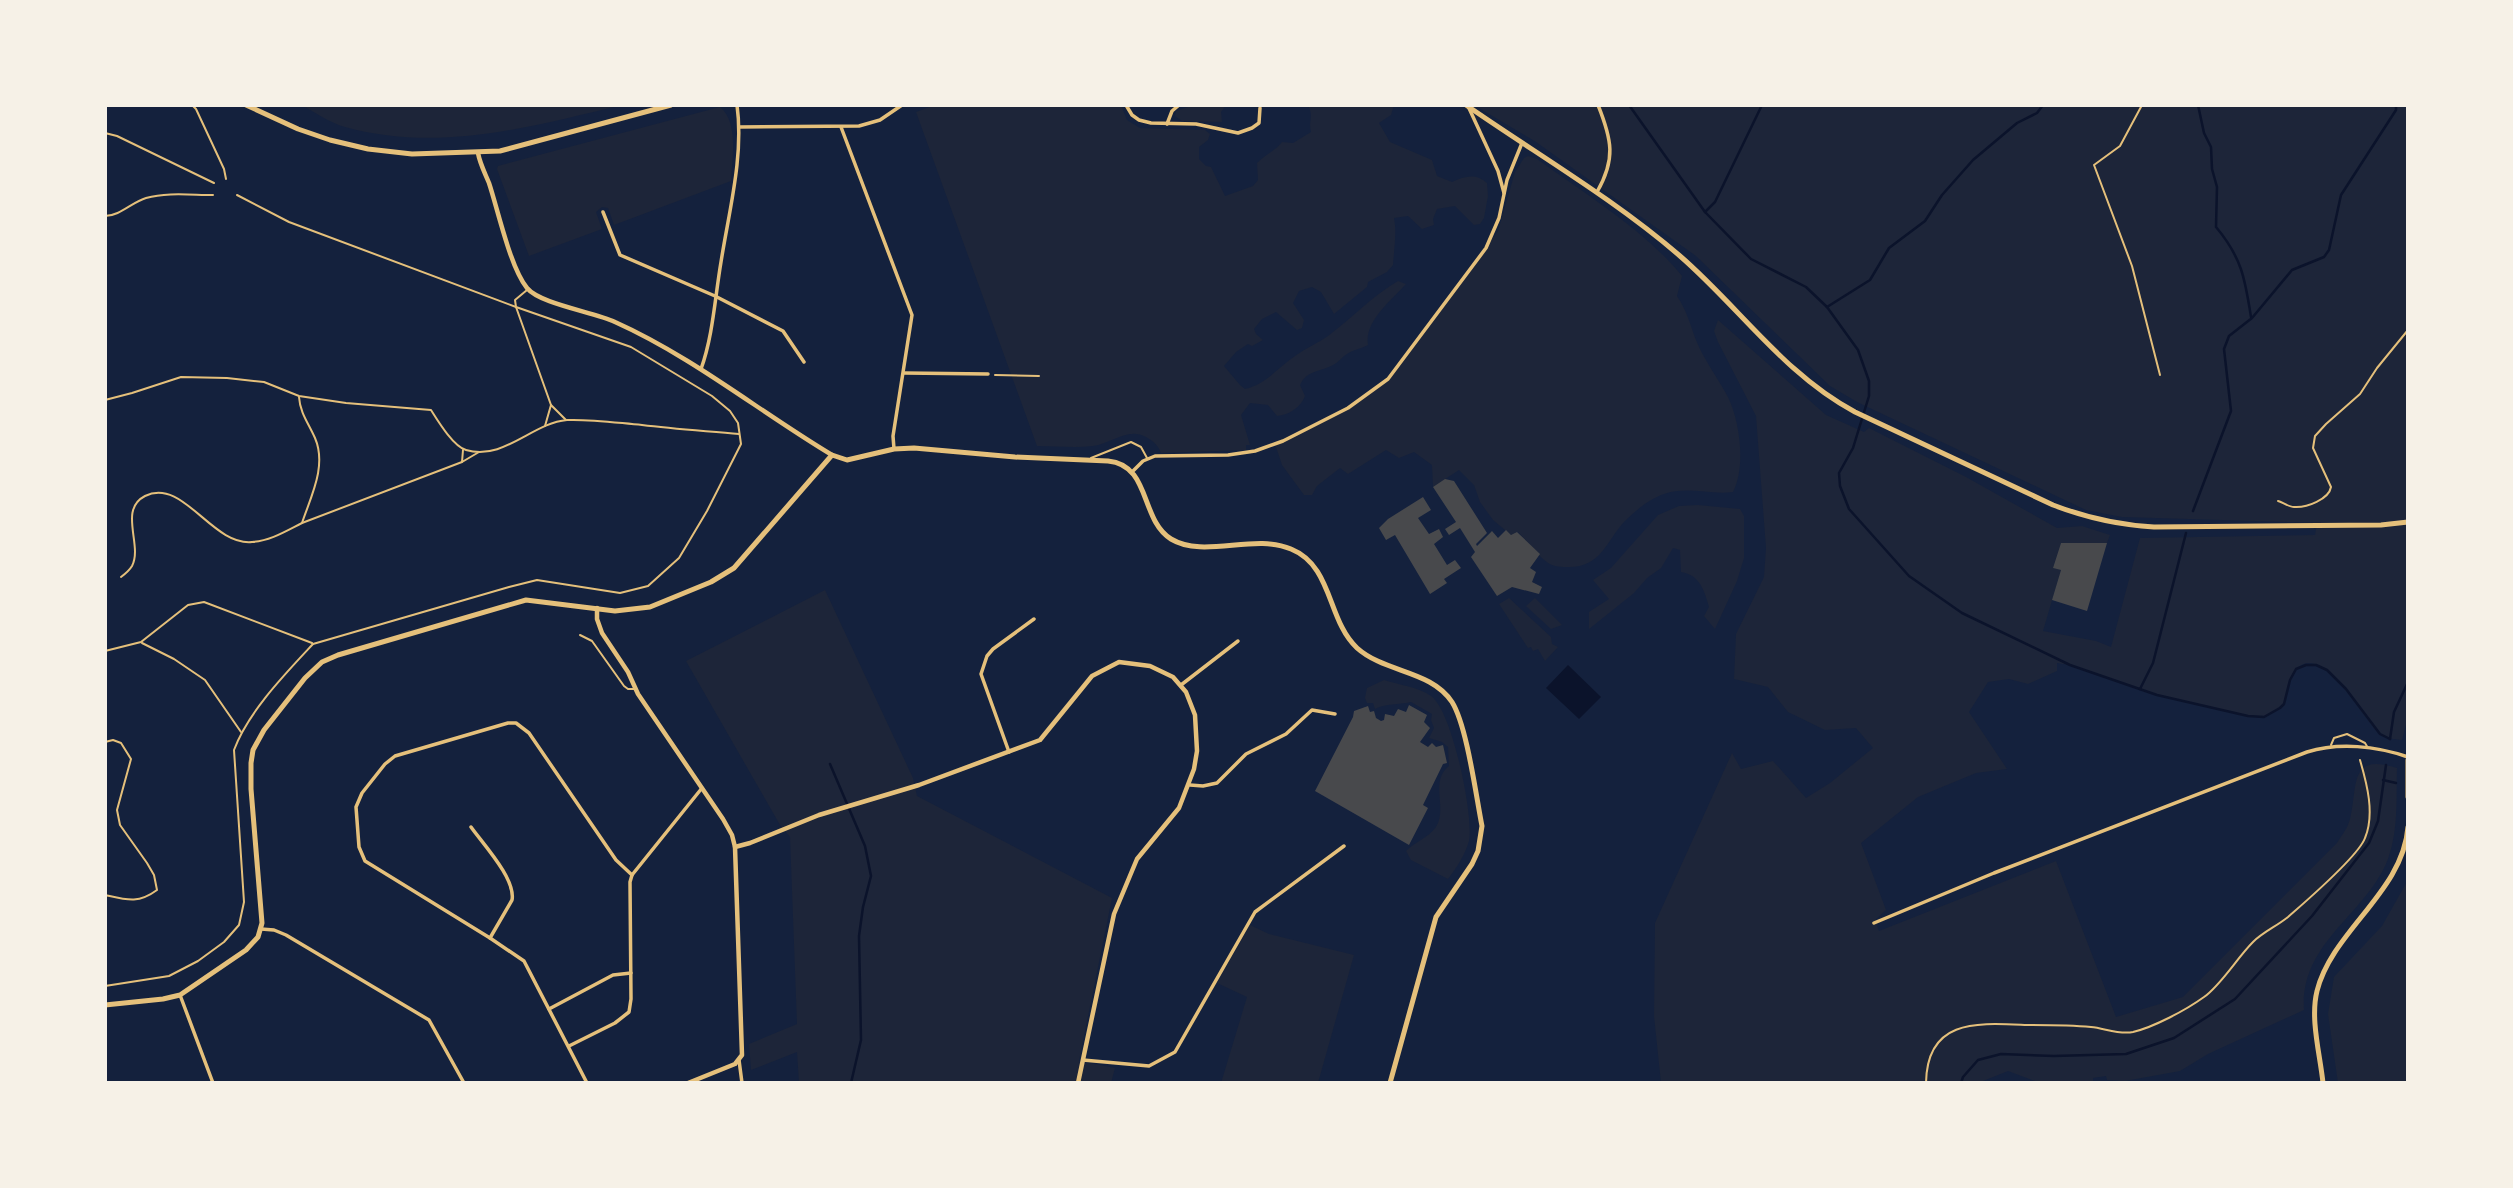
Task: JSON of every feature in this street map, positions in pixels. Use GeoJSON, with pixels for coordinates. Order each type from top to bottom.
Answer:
{"type":"FeatureCollection","features":[{"type":"Feature","properties":{"kind":"main road"},"geometry":{"type":"LineString","coordinates":[[246,105],[298,129],[369,149],[404,154],[500,151],[671,105]]}},
{"type":"Feature","properties":{"kind":"main road"},"geometry":{"type":"LineString","coordinates":[[1467,105],[1597,192],[1680,256],[1824,395],[1873,421],[2053,505],[2085,517],[2120,525],[2154,527],[2372,525],[2408,522]]}},
{"type":"Feature","properties":{"kind":"main road"},"geometry":{"type":"LineString","coordinates":[[105,1005],[180,995],[246,950],[258,937],[261,929],[251,789],[252,756],[264,730],[312,670],[322,662],[526,600],[627,611],[650,607],[723,576],[744,558],[832,455],[847,460],[894,449],[914,448],[1115,462],[1132,472],[1141,485],[1156,523],[1172,540],[1196,546],[1268,543],[1292,549],[1300,554],[1317,570],[1343,630],[1359,649],[1386,666],[1434,684],[1452,703],[1458,717],[1482,826],[1481,839],[1472,864],[1436,917],[1390,1083]]}},
{"type":"Feature","properties":{"kind":"main road"},"geometry":{"type":"LineString","coordinates":[[2408,759],[2408,797]]}},
{"type":"Feature","properties":{"kind":"main road"},"geometry":{"type":"LineString","coordinates":[[2323,1083],[2315,1006],[2317,990],[2327,966],[2396,866],[2405,845],[2408,827]]}},
{"type":"Feature","properties":{"kind":"street"},"geometry":{"type":"LineString","coordinates":[[701,369],[716,296],[736,165],[739,127],[737,105]]}},
{"type":"Feature","properties":{"kind":"street"},"geometry":{"type":"LineString","coordinates":[[739,127],[859,126],[880,120],[902,105]]}},
{"type":"Feature","properties":{"kind":"street"},"geometry":{"type":"LineString","coordinates":[[1126,105],[1139,120],[1196,124],[1238,133],[1259,123],[1260,107]]}},
{"type":"Feature","properties":{"kind":"street"},"geometry":{"type":"LineString","coordinates":[[1167,124],[1171,111],[1179,105]]}},
{"type":"Feature","properties":{"kind":"street"},"geometry":{"type":"LineString","coordinates":[[1467,105],[1501,179],[1504,202]]}},
{"type":"Feature","properties":{"kind":"street"},"geometry":{"type":"LineString","coordinates":[[1597,192],[1607,174],[1611,158],[1609,135],[1598,105]]}},
{"type":"Feature","properties":{"kind":"street"},"geometry":{"type":"LineString","coordinates":[[841,127],[912,315],[892,436],[894,449]]}},
{"type":"Feature","properties":{"kind":"street"},"geometry":{"type":"LineString","coordinates":[[1132,472],[1147,458],[1162,455],[1228,455],[1255,451],[1283,441],[1348,408],[1388,379],[1486,248],[1500,218],[1507,180],[1522,143]]}},
{"type":"Feature","properties":{"kind":"street"},"geometry":{"type":"LineString","coordinates":[[478,153],[518,274],[528,289],[539,296],[613,321],[701,369],[832,455]]}},
{"type":"Feature","properties":{"kind":"street"},"geometry":{"type":"LineString","coordinates":[[604,212],[620,255],[716,296],[783,331],[804,362]]}},
{"type":"Feature","properties":{"kind":"street"},"geometry":{"type":"LineString","coordinates":[[904,373],[988,374]]}},
{"type":"Feature","properties":{"kind":"street"},"geometry":{"type":"LineString","coordinates":[[597,608],[597,619],[602,632],[635,688],[729,828],[735,847],[742,1049],[739,1060],[743,1083]]}},
{"type":"Feature","properties":{"kind":"street"},"geometry":{"type":"LineString","coordinates":[[1009,751],[981,674],[987,656],[993,649],[1034,619]]}},
{"type":"Feature","properties":{"kind":"street"},"geometry":{"type":"LineString","coordinates":[[1181,685],[1238,641]]}},
{"type":"Feature","properties":{"kind":"street"},"geometry":{"type":"LineString","coordinates":[[735,847],[750,844],[819,815],[919,785],[1040,740],[1092,676],[1119,662],[1163,670],[1181,685],[1190,701],[1197,732],[1195,768],[1179,808],[1138,859],[1114,914],[1078,1083]]}},
{"type":"Feature","properties":{"kind":"street"},"geometry":{"type":"LineString","coordinates":[[1190,785],[1217,783],[1246,754],[1286,734],[1312,710],[1335,714]]}},
{"type":"Feature","properties":{"kind":"street"},"geometry":{"type":"LineString","coordinates":[[587,1083],[524,961],[374,869],[360,854],[356,816],[358,799],[385,764],[395,756],[508,723],[516,723],[524,727],[616,860],[632,875]]}},
{"type":"Feature","properties":{"kind":"street"},"geometry":{"type":"LineString","coordinates":[[1874,923],[2306,751],[2331,746],[2397,753],[2408,759]]}},
{"type":"Feature","properties":{"kind":"street"},"geometry":{"type":"LineString","coordinates":[[569,1046],[629,1013],[629,892],[632,875],[702,788]]}},
{"type":"Feature","properties":{"kind":"street"},"geometry":{"type":"LineString","coordinates":[[471,827],[508,878],[513,893],[512,900],[490,938]]}},
{"type":"Feature","properties":{"kind":"street"},"geometry":{"type":"LineString","coordinates":[[1083,1060],[1149,1066],[1175,1052],[1255,912],[1344,846]]}},
{"type":"Feature","properties":{"kind":"street"},"geometry":{"type":"LineString","coordinates":[[261,929],[286,934],[429,1020],[464,1083]]}},
{"type":"Feature","properties":{"kind":"street"},"geometry":{"type":"LineString","coordinates":[[549,1009],[613,975],[631,973]]}},
{"type":"Feature","properties":{"kind":"street"},"geometry":{"type":"LineString","coordinates":[[180,995],[213,1083]]}},
{"type":"Feature","properties":{"kind":"street"},"geometry":{"type":"LineString","coordinates":[[688,1083],[727,1068],[739,1060]]}},
{"type":"Feature","properties":{"kind":"lane"},"geometry":{"type":"LineString","coordinates":[[192,105],[219,157],[226,179]]}},
{"type":"Feature","properties":{"kind":"lane"},"geometry":{"type":"LineString","coordinates":[[105,133],[117,135],[214,183]]}},
{"type":"Feature","properties":{"kind":"lane"},"geometry":{"type":"LineString","coordinates":[[105,216],[111,216],[142,199],[158,195],[213,195]]}},
{"type":"Feature","properties":{"kind":"lane"},"geometry":{"type":"LineString","coordinates":[[105,986],[169,976],[224,943],[239,925],[244,902],[234,750],[241,732],[280,681],[313,644],[537,580],[620,593],[648,586],[679,558],[707,512],[741,444],[738,423],[730,411],[712,396],[631,346],[516,307],[289,222],[237,195]]}},
{"type":"Feature","properties":{"kind":"lane"},"geometry":{"type":"LineString","coordinates":[[528,289],[515,300],[516,307],[551,405],[566,420]]}},
{"type":"Feature","properties":{"kind":"lane"},"geometry":{"type":"LineString","coordinates":[[105,400],[132,394],[181,376],[264,382],[299,396],[431,410],[463,449],[479,452]]}},
{"type":"Feature","properties":{"kind":"lane"},"geometry":{"type":"LineString","coordinates":[[299,396],[300,408],[317,441],[319,473],[302,523]]}},
{"type":"Feature","properties":{"kind":"lane"},"geometry":{"type":"LineString","coordinates":[[544,427],[551,405]]}},
{"type":"Feature","properties":{"kind":"lane"},"geometry":{"type":"LineString","coordinates":[[121,577],[130,569],[135,557],[134,509],[148,494],[166,493],[187,504],[226,537],[249,543],[268,540],[302,523],[462,463],[479,452],[513,444],[544,427],[566,420],[740,434]]}},
{"type":"Feature","properties":{"kind":"lane"},"geometry":{"type":"LineString","coordinates":[[1087,460],[1130,442],[1140,447],[1147,458]]}},
{"type":"Feature","properties":{"kind":"lane"},"geometry":{"type":"LineString","coordinates":[[462,463],[463,449]]}},
{"type":"Feature","properties":{"kind":"lane"},"geometry":{"type":"LineString","coordinates":[[105,651],[141,642],[188,605],[204,602],[313,644]]}},
{"type":"Feature","properties":{"kind":"lane"},"geometry":{"type":"LineString","coordinates":[[580,635],[592,641],[624,686],[628,689],[635,688]]}},
{"type":"Feature","properties":{"kind":"lane"},"geometry":{"type":"LineString","coordinates":[[141,642],[174,659],[205,680],[241,732]]}},
{"type":"Feature","properties":{"kind":"lane"},"geometry":{"type":"LineString","coordinates":[[2331,746],[2334,738],[2342,734],[2365,743],[2369,749]]}},
{"type":"Feature","properties":{"kind":"lane"},"geometry":{"type":"LineString","coordinates":[[105,741],[121,743],[131,759],[117,810],[118,818],[154,875],[158,890],[144,900],[105,895]]}},
{"type":"Feature","properties":{"kind":"path"},"geometry":{"type":"LineString","coordinates":[[2142,105],[2120,146],[2094,165],[2133,266],[2160,375]]}},
{"type":"Feature","properties":{"kind":"path"},"geometry":{"type":"LineString","coordinates":[[2278,501],[2294,507],[2324,498],[2330,492],[2332,486],[2313,447],[2315,436],[2360,394],[2408,330]]}},
{"type":"Feature","properties":{"kind":"path"},"geometry":{"type":"LineString","coordinates":[[988,374],[1039,376]]}},
{"type":"Feature","properties":{"kind":"path"},"geometry":{"type":"LineString","coordinates":[[1926,1083],[1926,1063],[1930,1052],[1946,1035],[1964,1027],[1982,1023],[2077,1026],[2132,1033],[2161,1021],[2207,995],[2256,939],[2287,918],[2330,878],[2364,841],[2370,826],[2368,789],[2360,760]]}},
{"type":"Feature","properties":{"kind":"shaded area"},"geometry":{"type":"Polygon","coordinates":[[[301,105],[622,105],[484,134],[415,138],[345,127],[301,105]]]}},
{"type":"Feature","properties":{"kind":"shaded area"},"geometry":{"type":"Polygon","coordinates":[[[935,105],[1121,105],[1127,120],[1140,128],[1205,130],[1210,134],[1208,140],[1199,147],[1199,159],[1211,167],[1225,196],[1253,186],[1258,180],[1257,163],[1282,142],[1293,143],[1311,132],[1311,112],[1308,105],[1394,105],[1391,115],[1379,123],[1390,142],[1432,160],[1437,176],[1452,182],[1475,177],[1487,183],[1488,196],[1484,218],[1480,224],[1474,225],[1455,206],[1437,209],[1434,225],[1422,229],[1408,216],[1394,218],[1393,265],[1387,272],[1368,282],[1367,287],[1334,314],[1321,292],[1312,287],[1299,291],[1293,303],[1304,320],[1302,328],[1297,330],[1276,312],[1262,319],[1254,329],[1263,340],[1252,346],[1248,344],[1236,352],[1224,366],[1245,389],[1266,380],[1398,281],[1406,284],[1375,319],[1370,328],[1368,345],[1303,380],[1300,385],[1305,396],[1294,410],[1277,416],[1268,405],[1250,403],[1241,415],[1250,445],[1246,445],[1246,450],[1161,453],[1157,445],[1139,434],[1126,435],[1093,446],[1037,446],[916,112],[935,105]]]}},
{"type":"Feature","properties":{"kind":"shaded area"},"geometry":{"type":"Polygon","coordinates":[[[1194,105],[1226,105],[1221,112],[1222,122],[1182,121],[1175,116],[1176,111],[1194,105]]]}},
{"type":"Feature","properties":{"kind":"shaded area"},"geometry":{"type":"Polygon","coordinates":[[[1474,105],[2408,105],[2408,717],[2402,740],[2381,735],[2341,685],[2316,665],[2305,664],[2294,672],[2284,704],[2264,717],[2248,716],[2157,695],[2057,663],[2057,671],[2028,684],[2009,679],[1988,682],[1969,712],[2007,769],[1976,773],[1918,797],[1861,843],[1886,910],[1875,920],[1879,931],[2056,861],[2116,1017],[2183,997],[2337,843],[2349,822],[2355,785],[2363,769],[2381,764],[2397,768],[2395,829],[2386,864],[2363,900],[2322,949],[2305,987],[2304,1010],[2208,1054],[2180,1071],[2125,1081],[2107,1080],[2106,1076],[2093,1078],[2093,1083],[2040,1083],[2008,1071],[1978,1083],[1661,1083],[1654,1016],[1655,923],[1732,753],[1741,769],[1773,761],[1806,798],[1830,783],[1873,748],[1856,728],[1825,730],[1788,712],[1768,687],[1734,679],[1736,634],[1764,577],[1766,548],[1756,416],[1718,342],[1714,331],[1718,320],[1826,415],[1864,432],[1869,428],[1966,477],[2057,528],[2082,526],[2110,535],[2107,543],[2061,543],[2053,568],[2061,570],[2043,631],[2096,641],[2111,647],[2140,538],[2315,535],[2317,523],[2122,517],[2086,510],[1857,402],[1830,386],[1696,256],[1536,142],[1474,105]]]}},
{"type":"Feature","properties":{"kind":"shaded area"},"geometry":{"type":"Polygon","coordinates":[[[720,107],[730,122],[732,131],[731,181],[614,225],[608,208],[602,207],[596,212],[602,229],[529,256],[498,166],[720,107]]]}},
{"type":"Feature","properties":{"kind":"shaded area"},"geometry":{"type":"Polygon","coordinates":[[[1528,156],[1537,159],[1633,228],[1682,276],[1677,296],[1699,347],[1728,397],[1736,419],[1740,444],[1739,470],[1733,492],[1681,491],[1658,496],[1624,522],[1596,558],[1580,566],[1550,564],[1518,532],[1511,535],[1493,520],[1480,502],[1474,485],[1459,470],[1433,487],[1432,465],[1414,452],[1399,458],[1386,450],[1348,474],[1340,468],[1317,486],[1312,495],[1304,495],[1282,465],[1275,444],[1348,408],[1388,379],[1498,231],[1515,172],[1528,156]]]}},
{"type":"Feature","properties":{"kind":"shaded area"},"geometry":{"type":"Polygon","coordinates":[[[1679,506],[1740,509],[1744,516],[1744,558],[1737,581],[1715,629],[1704,616],[1709,607],[1703,589],[1693,576],[1681,572],[1680,550],[1673,548],[1661,568],[1589,629],[1589,612],[1609,599],[1593,580],[1611,568],[1658,515],[1679,506]]]}},
{"type":"Feature","properties":{"kind":"shaded area"},"geometry":{"type":"Polygon","coordinates":[[[825,590],[913,778],[917,796],[1112,898],[1079,1061],[1115,1068],[1111,1083],[799,1083],[797,1052],[751,1070],[749,1044],[797,1024],[790,837],[780,825],[686,661],[825,590]]]}},
{"type":"Feature","properties":{"kind":"shaded area"},"geometry":{"type":"Polygon","coordinates":[[[1509,598],[1551,637],[1552,644],[1558,647],[1545,661],[1538,649],[1533,651],[1531,647],[1528,648],[1499,604],[1509,598]]]}},
{"type":"Feature","properties":{"kind":"shaded area"},"geometry":{"type":"Polygon","coordinates":[[[1535,598],[1562,625],[1551,629],[1526,606],[1535,598]]]}},
{"type":"Feature","properties":{"kind":"shaded area"},"geometry":{"type":"Polygon","coordinates":[[[1568,665],[1601,697],[1579,719],[1546,688],[1568,665]]]}},
{"type":"Feature","properties":{"kind":"shaded area"},"geometry":{"type":"Polygon","coordinates":[[[1384,680],[1415,688],[1431,696],[1439,705],[1454,741],[1465,788],[1470,828],[1465,851],[1448,879],[1411,860],[1406,851],[1436,827],[1440,811],[1440,779],[1449,766],[1448,747],[1429,738],[1434,728],[1432,714],[1411,702],[1375,709],[1373,703],[1367,703],[1367,688],[1384,680]]]}},
{"type":"Feature","properties":{"kind":"shaded area"},"geometry":{"type":"Polygon","coordinates":[[[2408,880],[2408,1083],[2338,1083],[2328,1014],[2334,977],[2382,926],[2408,880]]]}},
{"type":"Feature","properties":{"kind":"shaded area"},"geometry":{"type":"Polygon","coordinates":[[[1250,925],[1269,934],[1354,955],[1318,1083],[1221,1083],[1247,997],[1217,983],[1250,925]]]}},
{"type":"Feature","properties":{"kind":"building"},"geometry":{"type":"Polygon","coordinates":[[[1445,479],[1454,481],[1487,533],[1477,546],[1492,531],[1498,538],[1506,530],[1511,535],[1517,532],[1540,554],[1530,568],[1536,572],[1532,582],[1542,587],[1539,594],[1512,587],[1497,596],[1471,557],[1475,552],[1460,528],[1449,535],[1445,529],[1456,522],[1433,487],[1445,479]]]}},
{"type":"Feature","properties":{"kind":"building"},"geometry":{"type":"Polygon","coordinates":[[[1423,497],[1431,510],[1418,518],[1429,534],[1439,529],[1443,537],[1434,544],[1447,565],[1455,560],[1461,568],[1444,579],[1447,583],[1430,594],[1395,535],[1386,540],[1379,528],[1388,519],[1423,497]]]}},
{"type":"Feature","properties":{"kind":"building"},"geometry":{"type":"Polygon","coordinates":[[[2061,543],[2107,543],[2087,611],[2052,600],[2061,570],[2053,568],[2061,543]]]}},
{"type":"Feature","properties":{"kind":"building"},"geometry":{"type":"Polygon","coordinates":[[[1409,705],[1427,715],[1424,722],[1430,728],[1420,742],[1428,747],[1432,743],[1436,747],[1443,745],[1447,763],[1443,764],[1423,805],[1428,808],[1409,845],[1315,791],[1354,711],[1368,706],[1370,712],[1374,711],[1376,718],[1381,721],[1384,720],[1385,714],[1394,716],[1398,709],[1406,712],[1409,705]]]}},
{"type":"Feature","properties":{"kind":"waterway"},"geometry":{"type":"LineString","coordinates":[[545,105],[565,105]]}},
{"type":"Feature","properties":{"kind":"waterway"},"geometry":{"type":"LineString","coordinates":[[1629,105],[1705,212],[1751,259],[1806,287],[1827,307],[1858,350],[1869,381],[1869,396],[1853,448],[1839,473],[1840,486],[1849,509],[1909,576],[1962,613],[2070,665],[2157,695],[2248,716],[2264,717],[2280,708],[2284,704],[2290,680],[2296,669],[2316,665],[2327,670],[2346,689],[2380,734],[2390,739]]}},
{"type":"Feature","properties":{"kind":"waterway"},"geometry":{"type":"LineString","coordinates":[[1705,212],[1715,202],[1762,105]]}},
{"type":"Feature","properties":{"kind":"waterway"},"geometry":{"type":"LineString","coordinates":[[1827,307],[1870,280],[1889,248],[1925,221],[1942,195],[1973,160],[2017,123],[2037,113],[2043,105]]}},
{"type":"Feature","properties":{"kind":"waterway"},"geometry":{"type":"LineString","coordinates":[[2198,105],[2204,133],[2211,147],[2212,169],[2217,187],[2216,227],[2232,249],[2241,269],[2251,317]]}},
{"type":"Feature","properties":{"kind":"waterway"},"geometry":{"type":"LineString","coordinates":[[2193,511],[2231,411],[2224,349],[2229,336],[2252,318],[2292,270],[2324,257],[2329,250],[2341,195],[2396,110],[2396,105]]}},
{"type":"Feature","properties":{"kind":"waterway"},"geometry":{"type":"LineString","coordinates":[[2140,689],[2153,663],[2186,533]]}},
{"type":"Feature","properties":{"kind":"waterway"},"geometry":{"type":"LineString","coordinates":[[2390,739],[2394,712],[2408,682]]}},
{"type":"Feature","properties":{"kind":"waterway"},"geometry":{"type":"LineString","coordinates":[[830,764],[865,846],[871,876],[859,936],[861,1040],[851,1083]]}},
{"type":"Feature","properties":{"kind":"waterway"},"geometry":{"type":"LineString","coordinates":[[1961,1083],[1978,1060],[2001,1054],[2126,1054],[2174,1038],[2235,999],[2312,916],[2369,843],[2378,821],[2386,765]]}},
{"type":"Feature","properties":{"kind":"waterway"},"geometry":{"type":"LineString","coordinates":[[2383,780],[2396,783]]}}]}
